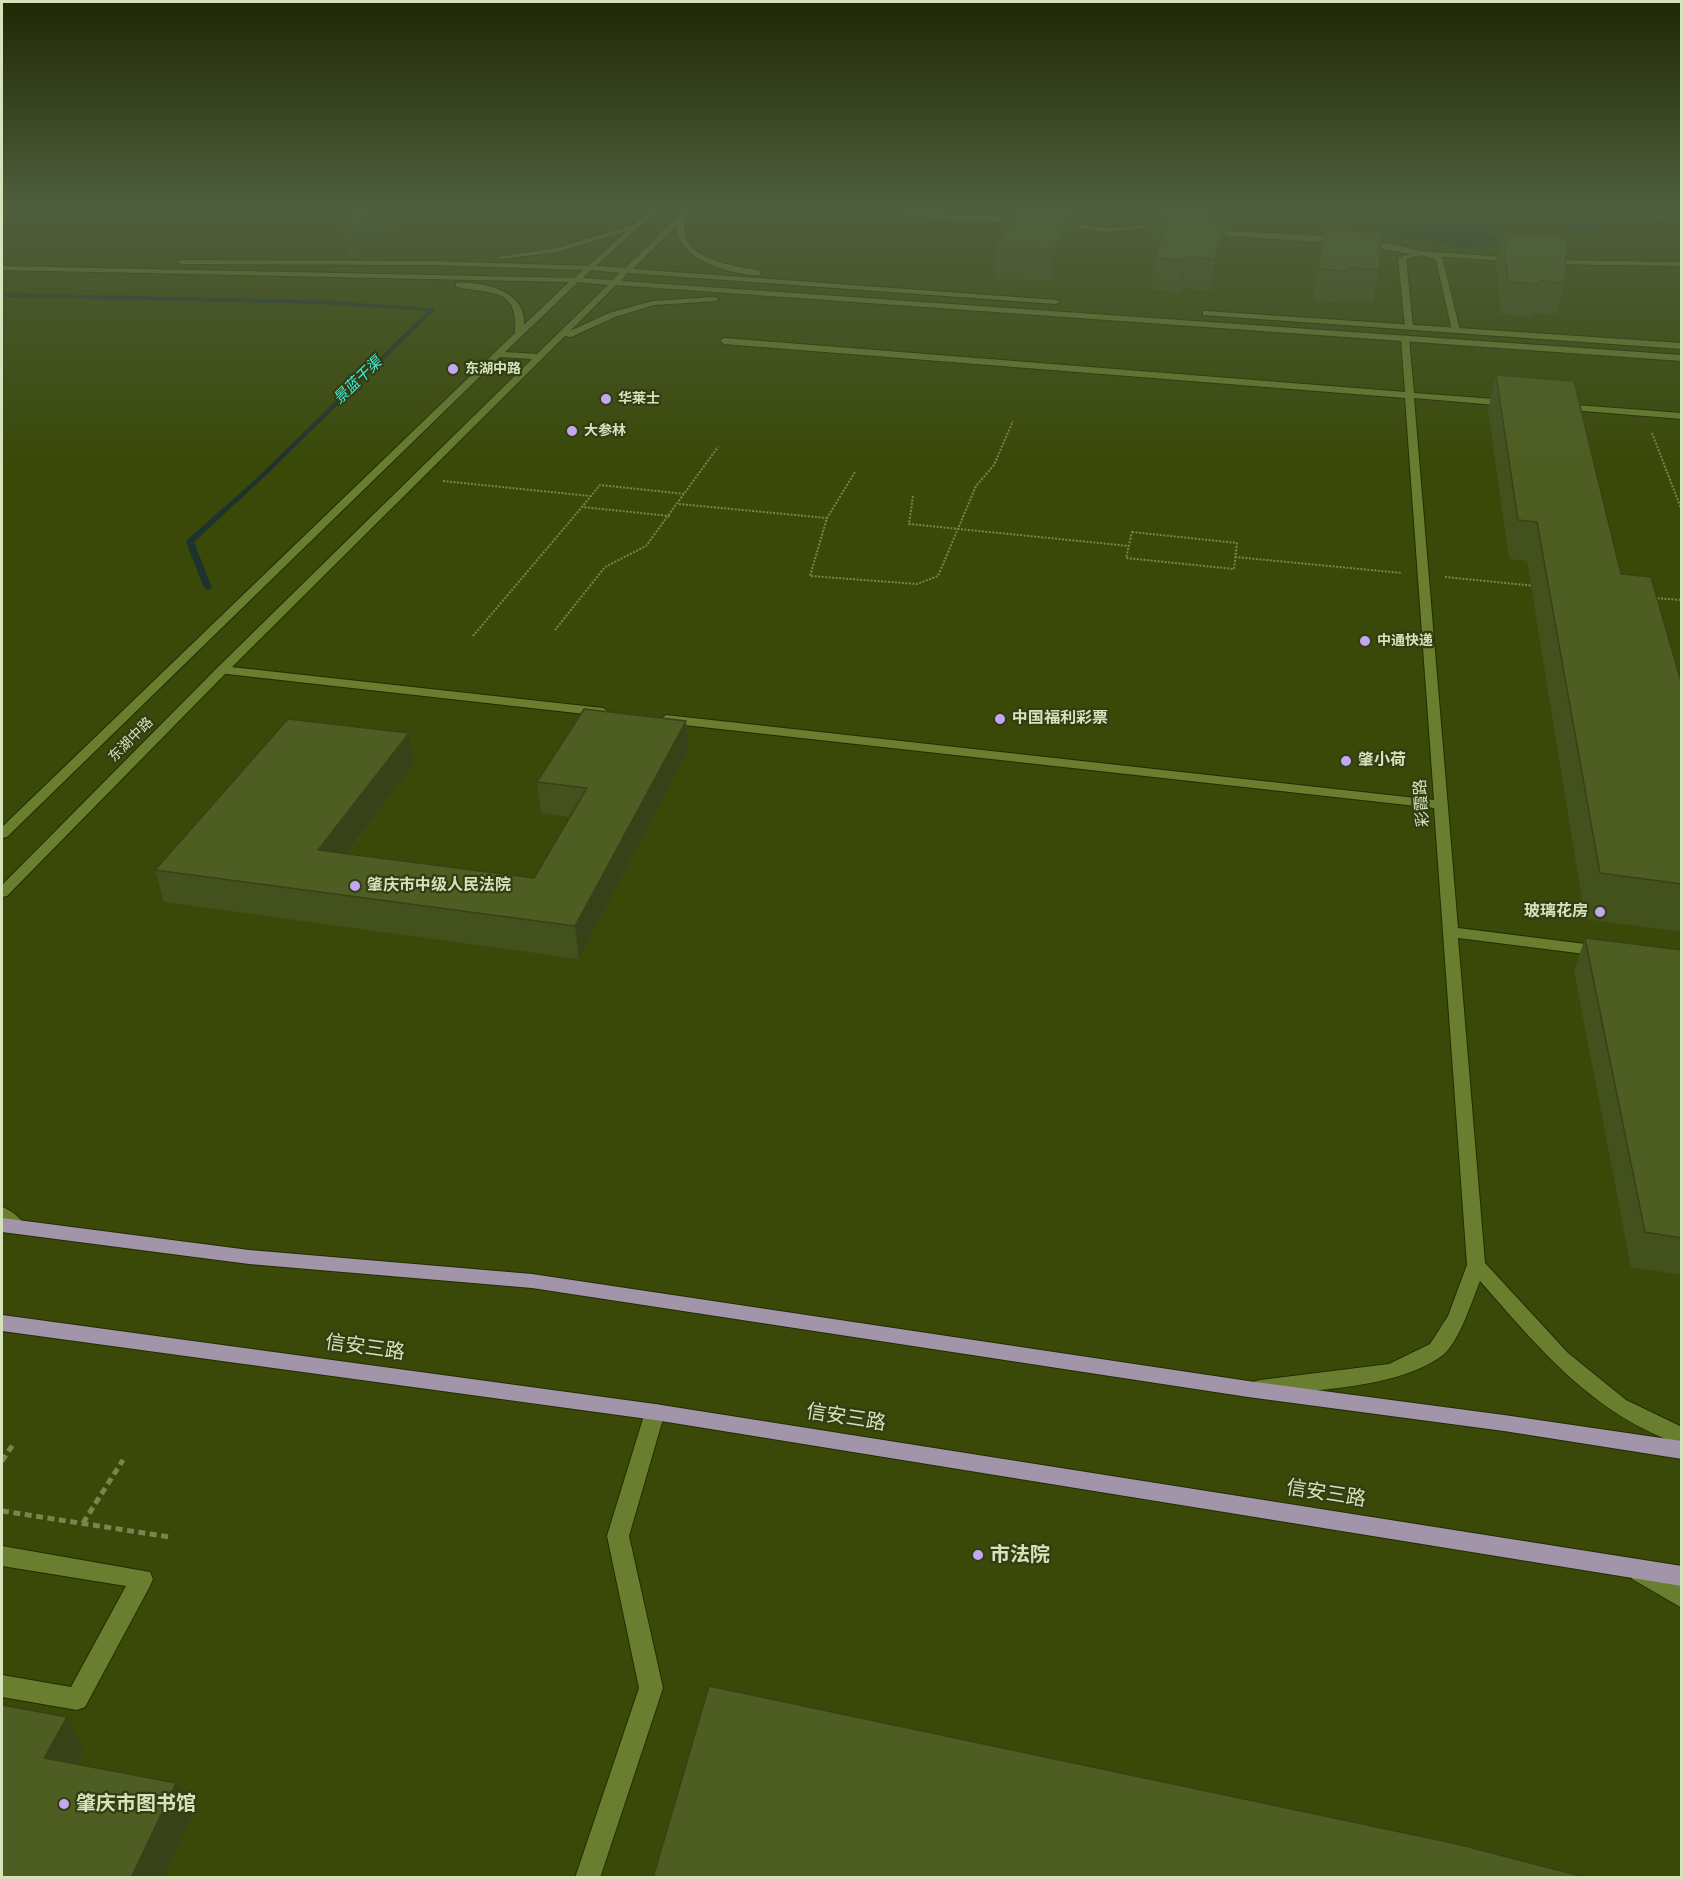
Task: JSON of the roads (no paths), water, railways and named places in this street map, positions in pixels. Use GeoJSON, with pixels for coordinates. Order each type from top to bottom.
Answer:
{"type":"FeatureCollection","features":[{"type":"Feature","properties":{"kind":"main road"},"geometry":{"type":"LineString","coordinates":[[498,293],[508,297],[518,306],[519,334]]}},
{"type":"Feature","properties":{"kind":"main road","name":"东湖中路"},"geometry":{"type":"LineString","coordinates":[[2,834],[563,293]]}},
{"type":"Feature","properties":{"kind":"main road","name":"东湖中路"},"geometry":{"type":"LineString","coordinates":[[2,893],[222,670],[604,293]]}},
{"type":"Feature","properties":{"kind":"main road"},"geometry":{"type":"LineString","coordinates":[[742,293],[1071,313],[1682,358]]}},
{"type":"Feature","properties":{"kind":"main road"},"geometry":{"type":"LineString","coordinates":[[928,293],[1061,302]]}},
{"type":"Feature","properties":{"kind":"main road"},"geometry":{"type":"LineString","coordinates":[[1406,293],[1409,327]]}},
{"type":"Feature","properties":{"kind":"main road"},"geometry":{"type":"LineString","coordinates":[[1447,293],[1456,330]]}},
{"type":"Feature","properties":{"kind":"main road"},"geometry":{"type":"LineString","coordinates":[[554,342],[612,315],[653,303],[770,295]]}},
{"type":"Feature","properties":{"kind":"main road"},"geometry":{"type":"LineString","coordinates":[[1201,312],[1682,346]]}},
{"type":"Feature","properties":{"kind":"main road","name":"彩霞路"},"geometry":{"type":"LineString","coordinates":[[1405,338],[1476,1265]]}},
{"type":"Feature","properties":{"kind":"main road"},"geometry":{"type":"LineString","coordinates":[[724,341],[1515,403]]}},
{"type":"Feature","properties":{"kind":"main road"},"geometry":{"type":"LineString","coordinates":[[498,354],[538,357]]}},
{"type":"Feature","properties":{"kind":"main road"},"geometry":{"type":"LineString","coordinates":[[1550,406],[1682,416]]}},
{"type":"Feature","properties":{"kind":"main road"},"geometry":{"type":"LineString","coordinates":[[222,670],[612,713]]}},
{"type":"Feature","properties":{"kind":"main road"},"geometry":{"type":"LineString","coordinates":[[648,717],[1441,805]]}},
{"type":"Feature","properties":{"kind":"main road"},"geometry":{"type":"LineString","coordinates":[[1450,932],[1612,952]]}},
{"type":"Feature","properties":{"kind":"main road"},"geometry":{"type":"LineString","coordinates":[[2,1214],[9,1226],[249,1257],[532,1281],[1248,1389],[1503,1423],[1682,1450]]}},
{"type":"Feature","properties":{"kind":"main road"},"geometry":{"type":"LineString","coordinates":[[1248,1389],[1392,1372],[1437,1348],[1457,1318],[1476,1265],[1560,1359],[1619,1406],[1682,1437]]}},
{"type":"Feature","properties":{"kind":"main road","name":"信安三路"},"geometry":{"type":"LineString","coordinates":[[2,1323],[655,1412],[1682,1576]]}},
{"type":"Feature","properties":{"kind":"main road"},"geometry":{"type":"LineString","coordinates":[[587,1878],[651,1688],[618,1536],[655,1412]]}},
{"type":"Feature","properties":{"kind":"main road"},"geometry":{"type":"LineString","coordinates":[[2,1556],[142,1578],[77,1699],[2,1686]]}},
{"type":"Feature","properties":{"kind":"main road"},"geometry":{"type":"LineString","coordinates":[[1635,1569],[1682,1598]]}},
{"type":"Feature","properties":{"kind":"waterway","name":"景蓝干渠"},"geometry":{"type":"LineString","coordinates":[[2,295],[319,302],[432,310],[260,478],[190,542],[208,588]]}},
{"type":"Feature","properties":{"kind":"place","name":"东湖中路"},"geometry":{"type":"Point","coordinates":[453,369]}},
{"type":"Feature","properties":{"kind":"place","name":"华莱士"},"geometry":{"type":"Point","coordinates":[606,399]}},
{"type":"Feature","properties":{"kind":"place","name":"大参林"},"geometry":{"type":"Point","coordinates":[572,431]}},
{"type":"Feature","properties":{"kind":"place","name":"中通快递"},"geometry":{"type":"Point","coordinates":[1365,641]}},
{"type":"Feature","properties":{"kind":"place","name":"中国福利彩票"},"geometry":{"type":"Point","coordinates":[1000,719]}},
{"type":"Feature","properties":{"kind":"place","name":"肇小荷"},"geometry":{"type":"Point","coordinates":[1346,761]}},
{"type":"Feature","properties":{"kind":"place","name":"肇庆市中级人民法院"},"geometry":{"type":"Point","coordinates":[355,886]}},
{"type":"Feature","properties":{"kind":"place","name":"玻璃花房"},"geometry":{"type":"Point","coordinates":[1600,912]}},
{"type":"Feature","properties":{"kind":"place","name":"市法院"},"geometry":{"type":"Point","coordinates":[978,1555]}},
{"type":"Feature","properties":{"kind":"place","name":"肇庆市图书馆"},"geometry":{"type":"Point","coordinates":[64,1804]}}]}
